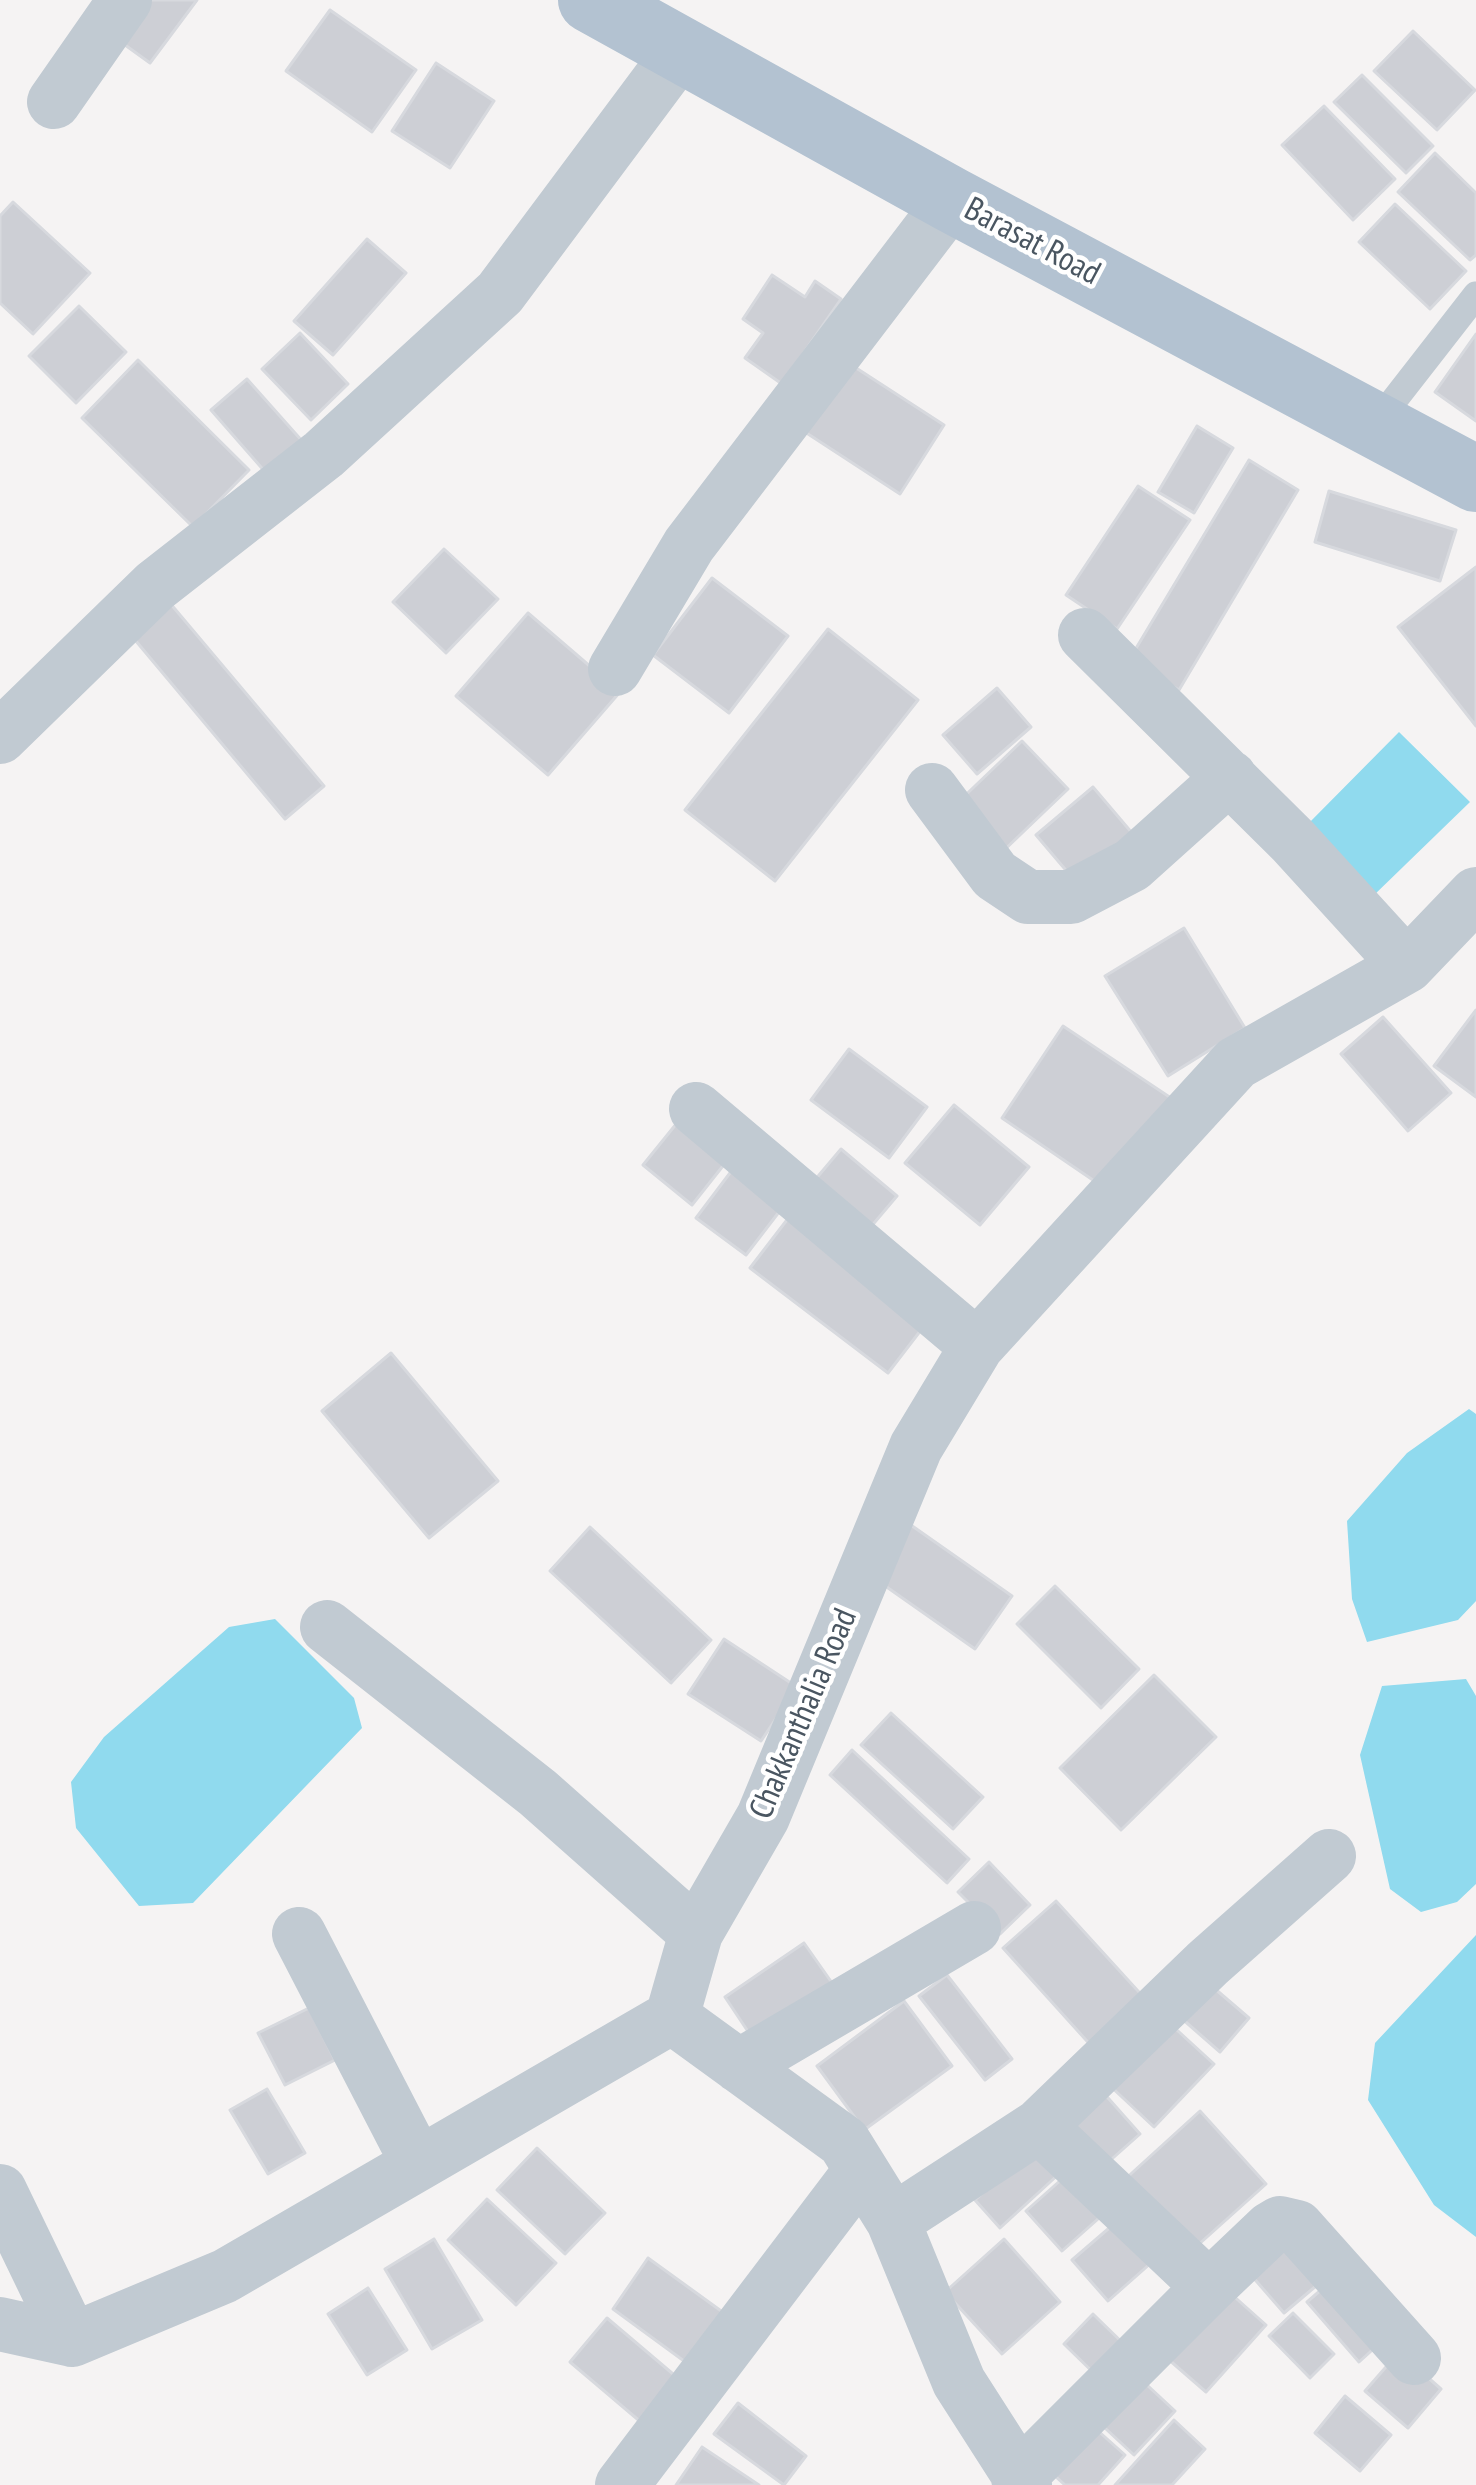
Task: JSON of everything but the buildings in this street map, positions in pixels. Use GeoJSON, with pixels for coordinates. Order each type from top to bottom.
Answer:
{"type":"FeatureCollection","features":[{"type":"Feature","properties":{"kind":"main road","name":"Barasat Road"},"geometry":{"type":"LineString","coordinates":[[591,0],[952,200],[1476,479]]}},
{"type":"Feature","properties":{"kind":"street"},"geometry":{"type":"LineString","coordinates":[[54,102],[125,0]]}},
{"type":"Feature","properties":{"kind":"street"},"geometry":{"type":"LineString","coordinates":[[0,737],[155,586],[324,454],[500,293],[682,49]]}},
{"type":"Feature","properties":{"kind":"street"},"geometry":{"type":"LineString","coordinates":[[615,669],[689,545],[952,200]]}},
{"type":"Feature","properties":{"kind":"street"},"geometry":{"type":"LineString","coordinates":[[1085,635],[1230,777],[1407,966]]}},
{"type":"Feature","properties":{"kind":"street"},"geometry":{"type":"LineString","coordinates":[[932,790],[995,875],[1028,897],[1071,897],[1132,865],[1230,777]]}},
{"type":"Feature","properties":{"kind":"street","name":"Chakkanthalia Road"},"geometry":{"type":"LineString","coordinates":[[672,2017],[696,1933],[763,1817],[916,1447],[977,1346],[1237,1063],[1407,966],[1476,894]]}},
{"type":"Feature","properties":{"kind":"street"},"geometry":{"type":"LineString","coordinates":[[696,1109],[977,1346]]}},
{"type":"Feature","properties":{"kind":"street"},"geometry":{"type":"LineString","coordinates":[[327,1627],[538,1793],[696,1933]]}},
{"type":"Feature","properties":{"kind":"street"},"geometry":{"type":"LineString","coordinates":[[893,2221],[1039,2126],[1208,1963],[1329,1856]]}},
{"type":"Feature","properties":{"kind":"street"},"geometry":{"type":"LineString","coordinates":[[739,2066],[974,1928]]}},
{"type":"Feature","properties":{"kind":"street"},"geometry":{"type":"LineString","coordinates":[[299,1934],[418,2164]]}},
{"type":"Feature","properties":{"kind":"street"},"geometry":{"type":"LineString","coordinates":[[0,2324],[71,2340],[225,2276],[672,2017],[844,2142],[893,2221],[959,2382],[1022,2482],[1209,2287],[1270,2229],[1288,2223],[1308,2237],[1414,2358]]}},
{"type":"Feature","properties":{"kind":"street"},"geometry":{"type":"LineString","coordinates":[[1039,2126],[1209,2287]]}},
{"type":"Feature","properties":{"kind":"street"},"geometry":{"type":"LineString","coordinates":[[622,2485],[861,2170]]}},
{"type":"Feature","properties":{"kind":"street"},"geometry":{"type":"LineString","coordinates":[[0,2191],[71,2340]]}},
{"type":"Feature","properties":{"kind":"lane"},"geometry":{"type":"LineString","coordinates":[[1374,426],[1476,296]]}},
{"type":"Feature","properties":{"kind":"water"},"geometry":{"type":"Polygon","coordinates":[[[1399,732],[1470,802],[1371,898],[1306,826],[1399,732]]]}},
{"type":"Feature","properties":{"kind":"water"},"geometry":{"type":"Polygon","coordinates":[[[1469,1409],[1476,1414],[1476,1601],[1458,1620],[1367,1642],[1352,1599],[1347,1521],[1407,1453],[1469,1409]]]}},
{"type":"Feature","properties":{"kind":"water"},"geometry":{"type":"Polygon","coordinates":[[[275,1619],[354,1698],[362,1728],[193,1903],[139,1906],[76,1828],[71,1782],[104,1737],[229,1627],[275,1619]]]}},
{"type":"Feature","properties":{"kind":"water"},"geometry":{"type":"Polygon","coordinates":[[[1466,1679],[1476,1696],[1476,1884],[1457,1902],[1421,1912],[1390,1889],[1360,1755],[1382,1686],[1466,1679]]]}},
{"type":"Feature","properties":{"kind":"water"},"geometry":{"type":"Polygon","coordinates":[[[1476,1935],[1476,2237],[1434,2205],[1368,2100],[1375,2043],[1476,1935]]]}}]}
